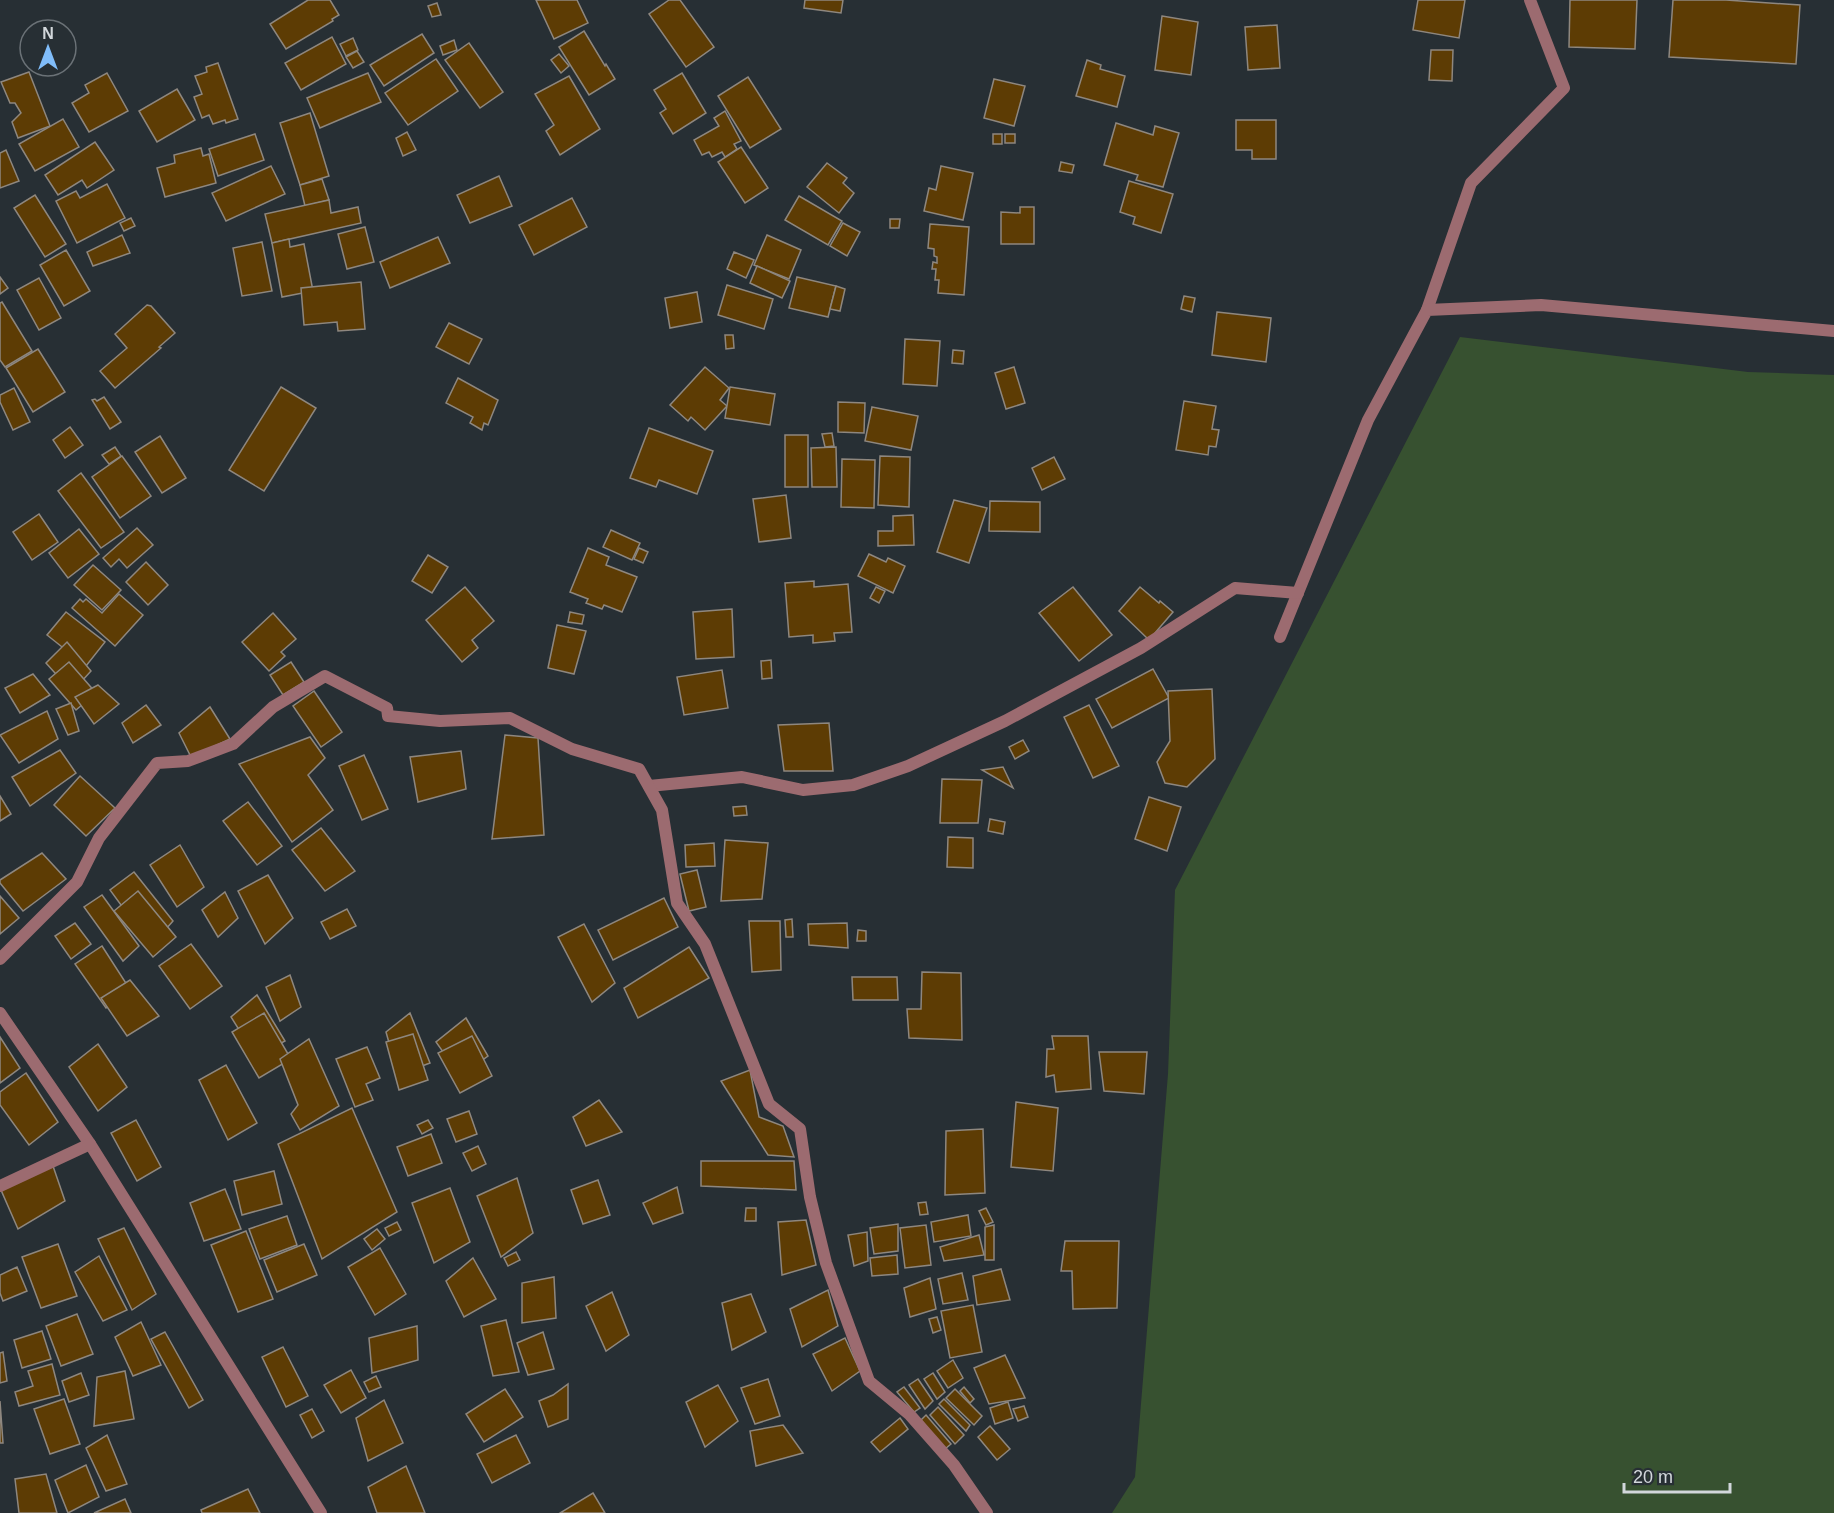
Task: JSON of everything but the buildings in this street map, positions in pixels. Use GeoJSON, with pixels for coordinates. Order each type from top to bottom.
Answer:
{"type":"FeatureCollection","features":[{"type":"Feature","properties":{"kind":"street"},"geometry":{"type":"LineString","coordinates":[[1280,637],[1368,420],[1426,310],[1471,183],[1564,88],[1530,0]]}},
{"type":"Feature","properties":{"kind":"street"},"geometry":{"type":"LineString","coordinates":[[1426,310],[1541,305],[1834,331]]}},
{"type":"Feature","properties":{"kind":"street"},"geometry":{"type":"LineString","coordinates":[[649,786],[742,777],[803,790],[853,785],[908,766],[1005,721],[1141,648],[1234,588],[1298,593]]}},
{"type":"Feature","properties":{"kind":"street"},"geometry":{"type":"LineString","coordinates":[[0,959],[77,882],[99,838],[157,763],[188,761],[233,744],[273,707],[325,676],[387,708],[388,716],[440,721],[510,718],[572,749],[639,769],[662,810],[677,903],[705,944],[769,1104],[800,1129],[810,1197],[826,1263],[869,1381],[910,1415],[954,1465],[987,1513]]}},
{"type":"Feature","properties":{"kind":"street"},"geometry":{"type":"LineString","coordinates":[[0,1013],[90,1144],[321,1513]]}},
{"type":"Feature","properties":{"kind":"street"},"geometry":{"type":"LineString","coordinates":[[0,1186],[90,1144]]}},
{"type":"Feature","properties":{"kind":"green space"},"geometry":{"type":"Polygon","coordinates":[[[1460,337],[1748,372],[1834,375],[1834,1513],[1112,1513],[1135,1477],[1168,1074],[1175,890],[1460,337]]]}}]}
